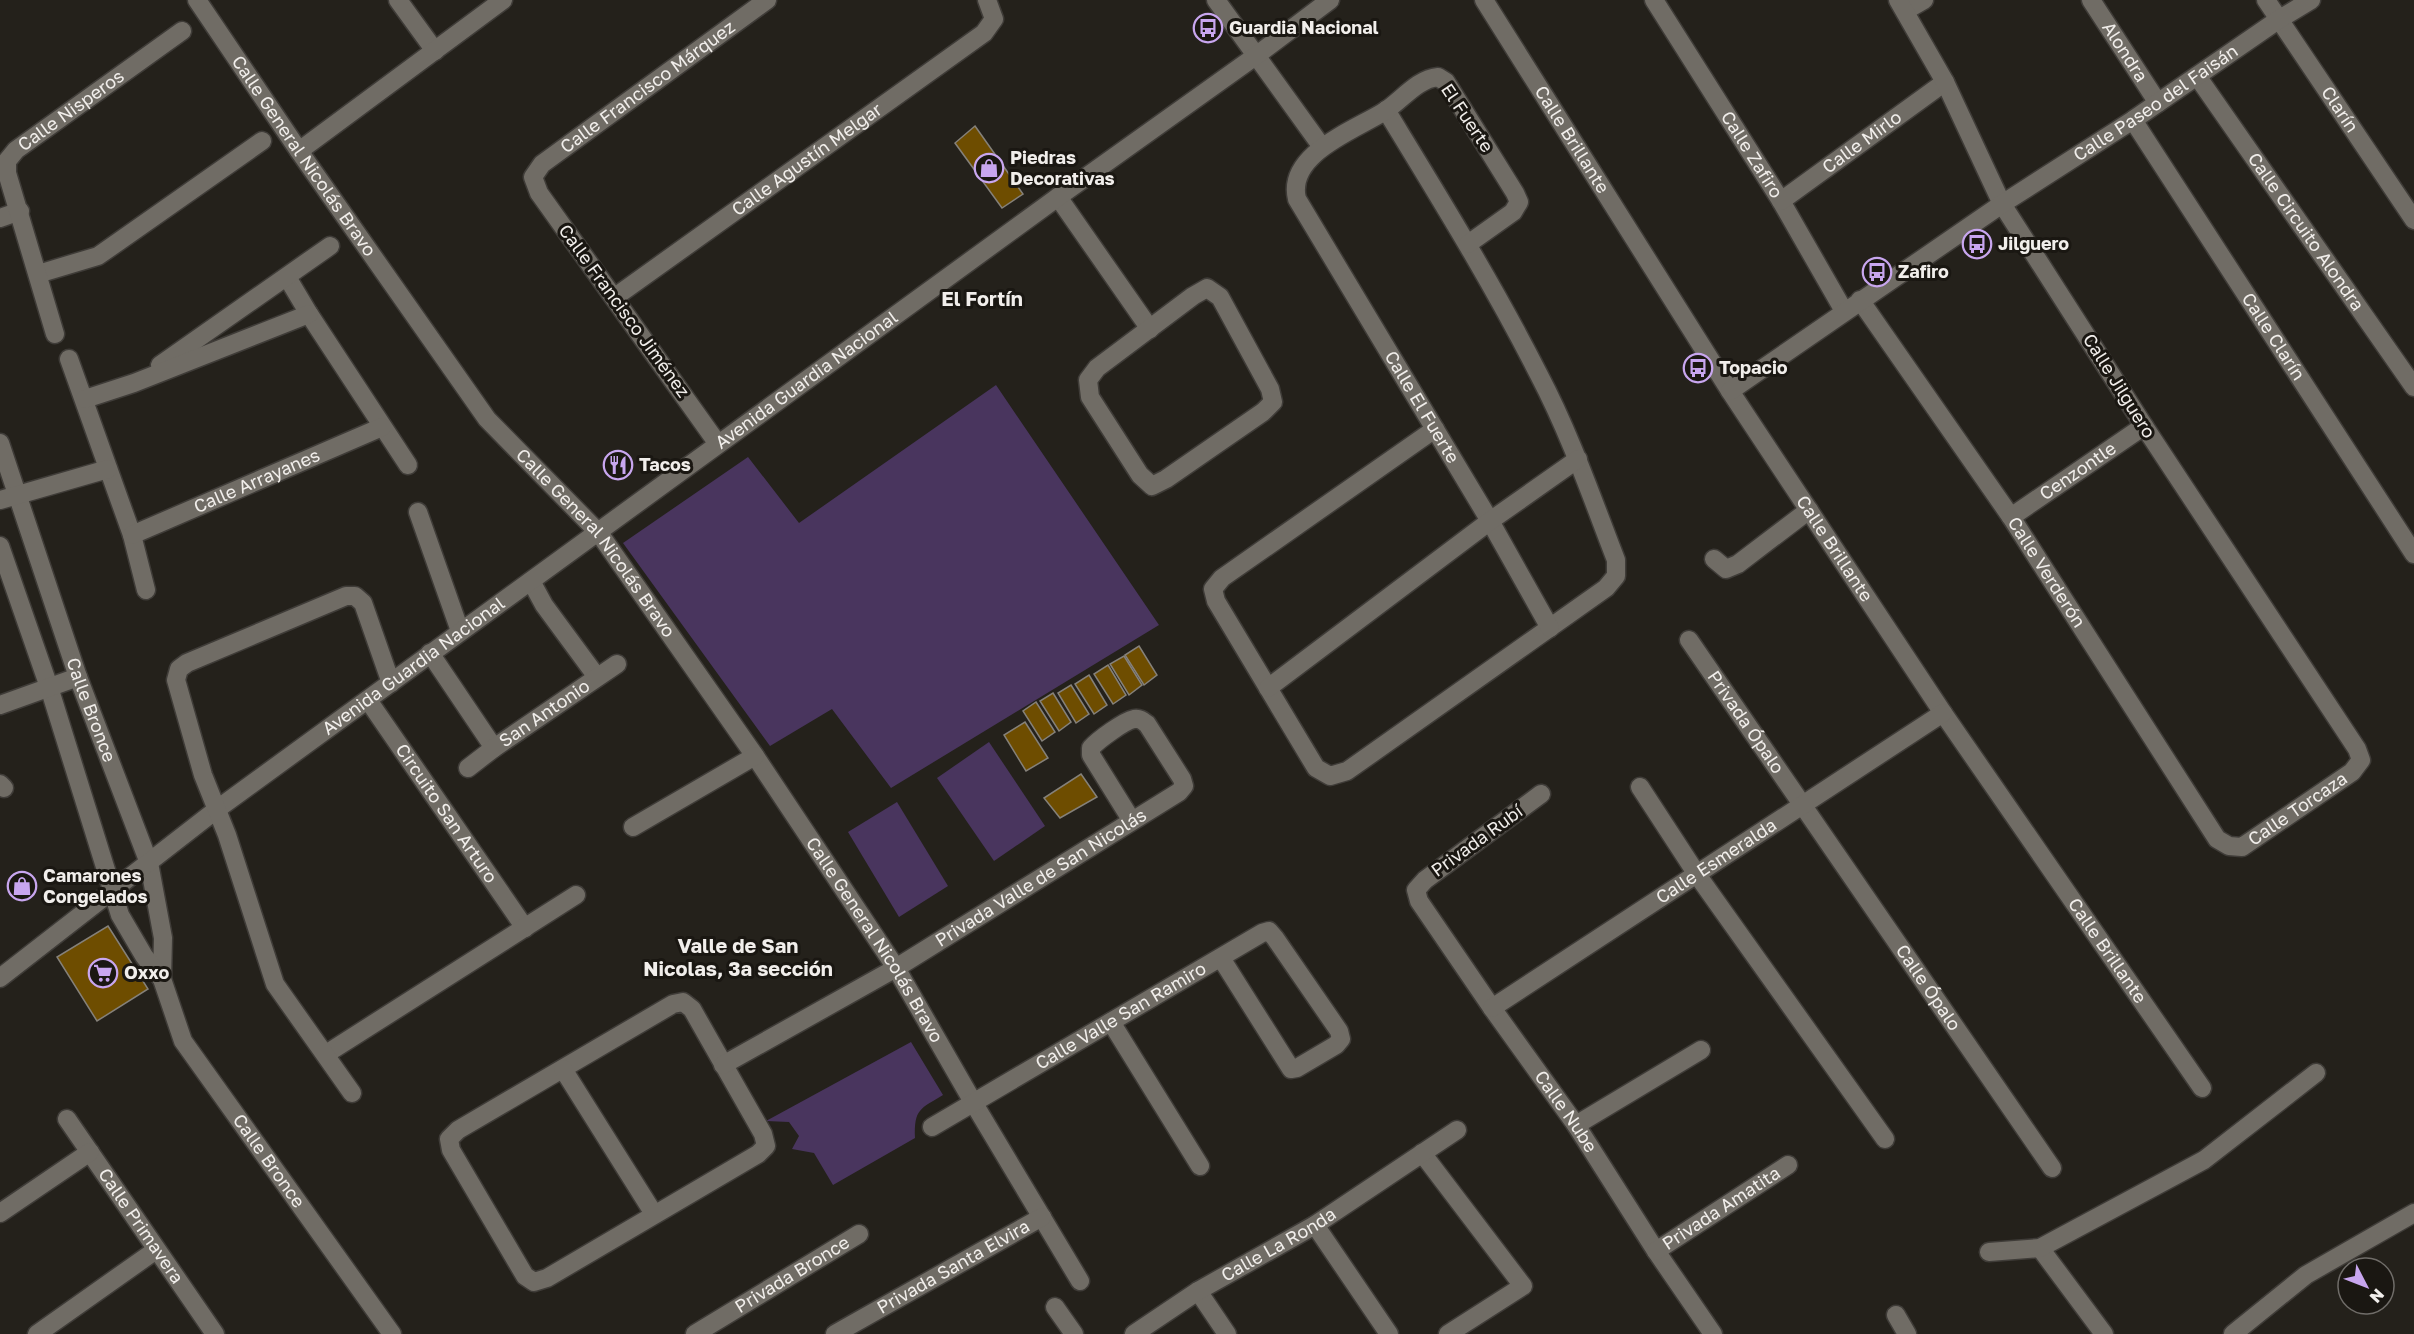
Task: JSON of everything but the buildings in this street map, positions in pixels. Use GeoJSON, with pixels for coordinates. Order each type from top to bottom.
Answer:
{"type":"FeatureCollection","features":[{"type":"Feature","properties":{"kind":"street","name":"Calle General Nicolás Bravo"},"geometry":{"type":"LineString","coordinates":[[197,0],[299,151],[487,419],[599,533],[755,756],[896,968],[1080,1281]]}},
{"type":"Feature","properties":{"kind":"street"},"geometry":{"type":"LineString","coordinates":[[398,0],[435,51]]}},
{"type":"Feature","properties":{"kind":"street"},"geometry":{"type":"LineString","coordinates":[[299,151],[503,0]]}},
{"type":"Feature","properties":{"kind":"street","name":"Calle Francisco Márquez"},"geometry":{"type":"LineString","coordinates":[[533,177],[542,164],[767,0]]}},
{"type":"Feature","properties":{"kind":"street","name":"Calle Agustín Melgar"},"geometry":{"type":"LineString","coordinates":[[615,297],[984,33],[994,19],[987,0]]}},
{"type":"Feature","properties":{"kind":"street"},"geometry":{"type":"LineString","coordinates":[[1216,0],[1322,147]]}},
{"type":"Feature","properties":{"kind":"street","name":"Avenida Guardia Nacional"},"geometry":{"type":"LineString","coordinates":[[0,978],[216,810],[1058,197],[1257,56],[1330,0]]}},
{"type":"Feature","properties":{"kind":"street","name":"Calle Brillante"},"geometry":{"type":"LineString","coordinates":[[1484,0],[1730,391],[1943,713],[2202,1088]]}},
{"type":"Feature","properties":{"kind":"street","name":"Calle Zafiro"},"geometry":{"type":"LineString","coordinates":[[1654,0],[1781,201],[1844,311]]}},
{"type":"Feature","properties":{"kind":"street"},"geometry":{"type":"LineString","coordinates":[[1901,6],[1924,0]]}},
{"type":"Feature","properties":{"kind":"street","name":"Alondra"},"geometry":{"type":"LineString","coordinates":[[2091,0],[2158,103]]}},
{"type":"Feature","properties":{"kind":"street","name":"Clarín"},"geometry":{"type":"LineString","coordinates":[[2266,0],[2414,220]]}},
{"type":"Feature","properties":{"kind":"street","name":"Calle Paseo del Faisán"},"geometry":{"type":"LineString","coordinates":[[1730,391],[2002,204],[2133,120],[2278,20],[2311,0]]}},
{"type":"Feature","properties":{"kind":"street","name":"Calle Jilguero"},"geometry":{"type":"LineString","coordinates":[[1901,6],[1945,82],[2002,204],[2144,426],[2357,749],[2361,760]]}},
{"type":"Feature","properties":{"kind":"street","name":"Calle Nisperos"},"geometry":{"type":"LineString","coordinates":[[55,334],[7,173],[7,161],[16,150],[182,30]]}},
{"type":"Feature","properties":{"kind":"street","name":"Calle Circuito Alondra"},"geometry":{"type":"LineString","coordinates":[[2197,76],[2414,387]]}},
{"type":"Feature","properties":{"kind":"street","name":"El Fuerte"},"geometry":{"type":"LineString","coordinates":[[1294,187],[1299,173],[1322,147],[1386,111],[1428,78],[1438,77],[1446,82],[1519,202],[1513,212],[1468,244]]}},
{"type":"Feature","properties":{"kind":"street","name":"Calle Mirlo"},"geometry":{"type":"LineString","coordinates":[[1781,201],[1945,82]]}},
{"type":"Feature","properties":{"kind":"street"},"geometry":{"type":"LineString","coordinates":[[1386,111],[1468,244],[1540,376],[1578,459],[1616,560],[1616,576],[1606,588],[1347,771],[1330,776],[1316,768],[1216,602],[1213,589],[1222,578],[1435,429]]}},
{"type":"Feature","properties":{"kind":"street","name":"Calle Clarín"},"geometry":{"type":"LineString","coordinates":[[2133,120],[2414,554]]}},
{"type":"Feature","properties":{"kind":"street"},"geometry":{"type":"LineString","coordinates":[[38,274],[98,256],[262,141]]}},
{"type":"Feature","properties":{"kind":"street","name":"Calle Francisco Jiménez"},"geometry":{"type":"LineString","coordinates":[[533,177],[539,193],[718,444]]}},
{"type":"Feature","properties":{"kind":"street","name":"Calle El Fuerte"},"geometry":{"type":"LineString","coordinates":[[1294,187],[1297,199],[1490,521],[1550,628]]}},
{"type":"Feature","properties":{"kind":"street"},"geometry":{"type":"LineString","coordinates":[[1058,197],[1150,329]]}},
{"type":"Feature","properties":{"kind":"street"},"geometry":{"type":"LineString","coordinates":[[0,218],[20,211]]}},
{"type":"Feature","properties":{"kind":"street"},"geometry":{"type":"LineString","coordinates":[[134,383],[330,246]]}},
{"type":"Feature","properties":{"kind":"street"},"geometry":{"type":"LineString","coordinates":[[287,277],[408,465]]}},
{"type":"Feature","properties":{"kind":"street"},"geometry":{"type":"LineString","coordinates":[[1208,288],[1220,297],[1270,389],[1273,402],[1244,426],[1152,486],[1140,475],[1090,397],[1088,380],[1097,368],[1150,329],[1193,296],[1208,288]]}},
{"type":"Feature","properties":{"kind":"street","name":"Calle Verderón"},"geometry":{"type":"LineString","coordinates":[[1860,300],[2011,517],[2217,839],[2229,846]]}},
{"type":"Feature","properties":{"kind":"street"},"geometry":{"type":"LineString","coordinates":[[85,399],[134,383],[309,314]]}},
{"type":"Feature","properties":{"kind":"street"},"geometry":{"type":"LineString","coordinates":[[69,359],[132,535],[146,591]]}},
{"type":"Feature","properties":{"kind":"street","name":"Cenzontle"},"geometry":{"type":"LineString","coordinates":[[2011,517],[2144,426]]}},
{"type":"Feature","properties":{"kind":"street","name":"Calle Arrayanes"},"geometry":{"type":"LineString","coordinates":[[132,535],[382,427]]}},
{"type":"Feature","properties":{"kind":"street","name":"Calle Bronce"},"geometry":{"type":"LineString","coordinates":[[0,443],[8,497],[149,863],[163,939],[162,979]]}},
{"type":"Feature","properties":{"kind":"street"},"geometry":{"type":"LineString","coordinates":[[1268,688],[1490,521],[1578,459]]}},
{"type":"Feature","properties":{"kind":"street"},"geometry":{"type":"LineString","coordinates":[[8,497],[108,469]]}},
{"type":"Feature","properties":{"kind":"street"},"geometry":{"type":"LineString","coordinates":[[1714,559],[1726,569],[1738,564],[1809,510]]}},
{"type":"Feature","properties":{"kind":"street"},"geometry":{"type":"LineString","coordinates":[[418,512],[460,631]]}},
{"type":"Feature","properties":{"kind":"street","name":"Calle Bronce"},"geometry":{"type":"LineString","coordinates":[[0,546],[50,687],[120,915],[144,956],[162,979],[183,1041],[392,1334]]}},
{"type":"Feature","properties":{"kind":"street","name":"San Antonio"},"geometry":{"type":"LineString","coordinates":[[531,581],[544,604],[597,678]]}},
{"type":"Feature","properties":{"kind":"street"},"geometry":{"type":"LineString","coordinates":[[351,1093],[275,984],[227,835],[203,775],[177,680],[179,669],[187,663],[346,596],[356,596],[363,603],[391,683]]}},
{"type":"Feature","properties":{"kind":"street","name":"Privada Ópalo"},"geometry":{"type":"LineString","coordinates":[[1689,640],[1804,806]]}},
{"type":"Feature","properties":{"kind":"street","name":"San Antonio"},"geometry":{"type":"LineString","coordinates":[[430,653],[494,748]]}},
{"type":"Feature","properties":{"kind":"street","name":"San Antonio"},"geometry":{"type":"LineString","coordinates":[[468,768],[617,664]]}},
{"type":"Feature","properties":{"kind":"street"},"geometry":{"type":"LineString","coordinates":[[0,705],[78,677]]}},
{"type":"Feature","properties":{"kind":"street","name":"Circuito San Arturo"},"geometry":{"type":"LineString","coordinates":[[368,700],[525,928]]}},
{"type":"Feature","properties":{"kind":"street","name":"Calle Esmeralda"},"geometry":{"type":"LineString","coordinates":[[1492,1008],[1698,876],[1943,713]]}},
{"type":"Feature","properties":{"kind":"street","name":"Privada Valle de San Nicolás"},"geometry":{"type":"LineString","coordinates":[[723,1065],[896,968],[1179,792],[1184,786],[1182,779],[1147,724],[1141,719],[1134,719],[1096,742],[1091,748],[1091,755],[1132,821]]}},
{"type":"Feature","properties":{"kind":"street"},"geometry":{"type":"LineString","coordinates":[[633,826],[755,756]]}},
{"type":"Feature","properties":{"kind":"street","name":"Calle Torcaza"},"geometry":{"type":"LineString","coordinates":[[2229,846],[2242,847],[2352,772],[2361,760]]}},
{"type":"Feature","properties":{"kind":"street"},"geometry":{"type":"LineString","coordinates":[[1640,787],[1698,876],[1885,1139]]}},
{"type":"Feature","properties":{"kind":"street","name":"Privada Rubí"},"geometry":{"type":"LineString","coordinates":[[1416,890],[1425,880],[1541,794]]}},
{"type":"Feature","properties":{"kind":"street","name":"Calle Ópalo"},"geometry":{"type":"LineString","coordinates":[[1804,806],[2052,1168]]}},
{"type":"Feature","properties":{"kind":"street","name":"Calle Nube"},"geometry":{"type":"LineString","coordinates":[[1416,890],[1419,901],[1576,1125],[1656,1251],[1713,1334]]}},
{"type":"Feature","properties":{"kind":"street"},"geometry":{"type":"LineString","coordinates":[[326,1054],[576,895]]}},
{"type":"Feature","properties":{"kind":"street","name":"Calle Valle San Ramiro"},"geometry":{"type":"LineString","coordinates":[[932,1127],[1262,933],[1269,931],[1339,1031],[1341,1039],[1336,1045],[1297,1068],[1290,1069],[1221,958]]}},
{"type":"Feature","properties":{"kind":"street"},"geometry":{"type":"LineString","coordinates":[[683,1002],[692,1009],[723,1065],[763,1134],[766,1146],[758,1154],[547,1278],[534,1282],[525,1276],[451,1150],[449,1139],[458,1130],[673,1004],[683,1002]]}},
{"type":"Feature","properties":{"kind":"street"},"geometry":{"type":"LineString","coordinates":[[1111,1022],[1200,1166]]}},
{"type":"Feature","properties":{"kind":"street"},"geometry":{"type":"LineString","coordinates":[[1576,1125],[1701,1050]]}},
{"type":"Feature","properties":{"kind":"street"},"geometry":{"type":"LineString","coordinates":[[563,1069],[654,1214]]}},
{"type":"Feature","properties":{"kind":"street"},"geometry":{"type":"LineString","coordinates":[[1989,1252],[2040,1248],[2204,1160],[2316,1073]]}},
{"type":"Feature","properties":{"kind":"street","name":"Calle Primavera"},"geometry":{"type":"LineString","coordinates":[[67,1119],[215,1334]]}},
{"type":"Feature","properties":{"kind":"street","name":"Calle La Ronda"},"geometry":{"type":"LineString","coordinates":[[1134,1334],[1198,1291],[1315,1225],[1457,1130]]}},
{"type":"Feature","properties":{"kind":"street"},"geometry":{"type":"LineString","coordinates":[[0,1213],[90,1152]]}},
{"type":"Feature","properties":{"kind":"street"},"geometry":{"type":"LineString","coordinates":[[1422,1153],[1522,1286],[1448,1334]]}},
{"type":"Feature","properties":{"kind":"street","name":"Privada Amatita"},"geometry":{"type":"LineString","coordinates":[[1656,1251],[1788,1165]]}},
{"type":"Feature","properties":{"kind":"street"},"geometry":{"type":"LineString","coordinates":[[2233,1334],[2306,1275],[2414,1213]]}},
{"type":"Feature","properties":{"kind":"street","name":"Privada Santa Elvira"},"geometry":{"type":"LineString","coordinates":[[835,1334],[1042,1217]]}},
{"type":"Feature","properties":{"kind":"street"},"geometry":{"type":"LineString","coordinates":[[1315,1225],[1389,1334]]}},
{"type":"Feature","properties":{"kind":"street","name":"Privada Bronce"},"geometry":{"type":"LineString","coordinates":[[695,1334],[859,1234]]}},
{"type":"Feature","properties":{"kind":"street"},"geometry":{"type":"LineString","coordinates":[[2040,1248],[2104,1334]]}},
{"type":"Feature","properties":{"kind":"street"},"geometry":{"type":"LineString","coordinates":[[37,1334],[156,1250]]}},
{"type":"Feature","properties":{"kind":"street"},"geometry":{"type":"LineString","coordinates":[[1198,1291],[1227,1334]]}},
{"type":"Feature","properties":{"kind":"street"},"geometry":{"type":"LineString","coordinates":[[1055,1307],[1074,1334]]}},
{"type":"Feature","properties":{"kind":"street"},"geometry":{"type":"LineString","coordinates":[[1896,1315],[1907,1334]]}},
{"type":"Feature","properties":{"kind":"shaded area"},"geometry":{"type":"Polygon","coordinates":[[[996,385],[1159,625],[891,788],[832,709],[770,746],[623,543],[748,457],[799,523],[996,385]]]}},
{"type":"Feature","properties":{"kind":"shaded area"},"geometry":{"type":"Polygon","coordinates":[[[989,742],[1045,826],[994,861],[937,778],[989,742]]]}},
{"type":"Feature","properties":{"kind":"shaded area"},"geometry":{"type":"Polygon","coordinates":[[[897,802],[948,886],[899,917],[848,832],[897,802]]]}},
{"type":"Feature","properties":{"kind":"shaded area"},"geometry":{"type":"Polygon","coordinates":[[[911,1042],[943,1095],[924,1107],[917,1115],[915,1138],[833,1185],[814,1153],[792,1149],[799,1136],[789,1122],[766,1121],[911,1042]]]}},
{"type":"Feature","properties":{"kind":"place","name":"Guardia Nacional"},"geometry":{"type":"Point","coordinates":[1208,28]}},
{"type":"Feature","properties":{"kind":"place","name":"Piedras Decorativas"},"geometry":{"type":"Point","coordinates":[989,168]}},
{"type":"Feature","properties":{"kind":"place","name":"Jilguero"},"geometry":{"type":"Point","coordinates":[1977,244]}},
{"type":"Feature","properties":{"kind":"place","name":"Zafiro"},"geometry":{"type":"Point","coordinates":[1877,272]}},
{"type":"Feature","properties":{"kind":"place","name":"Topacio"},"geometry":{"type":"Point","coordinates":[1698,368]}},
{"type":"Feature","properties":{"kind":"place","name":"Tacos"},"geometry":{"type":"Point","coordinates":[618,465]}},
{"type":"Feature","properties":{"kind":"place","name":"Camarones Congelados"},"geometry":{"type":"Point","coordinates":[22,886]}},
{"type":"Feature","properties":{"kind":"place","name":"Oxxo"},"geometry":{"type":"Point","coordinates":[103,973]}},
{"type":"Feature","properties":{"kind":"district","name":"El Fortín"},"geometry":{"type":"Point","coordinates":[982,299]}},
{"type":"Feature","properties":{"kind":"district","name":"Valle de San Nicolas, 3a sección"},"geometry":{"type":"Point","coordinates":[738,958]}}]}
